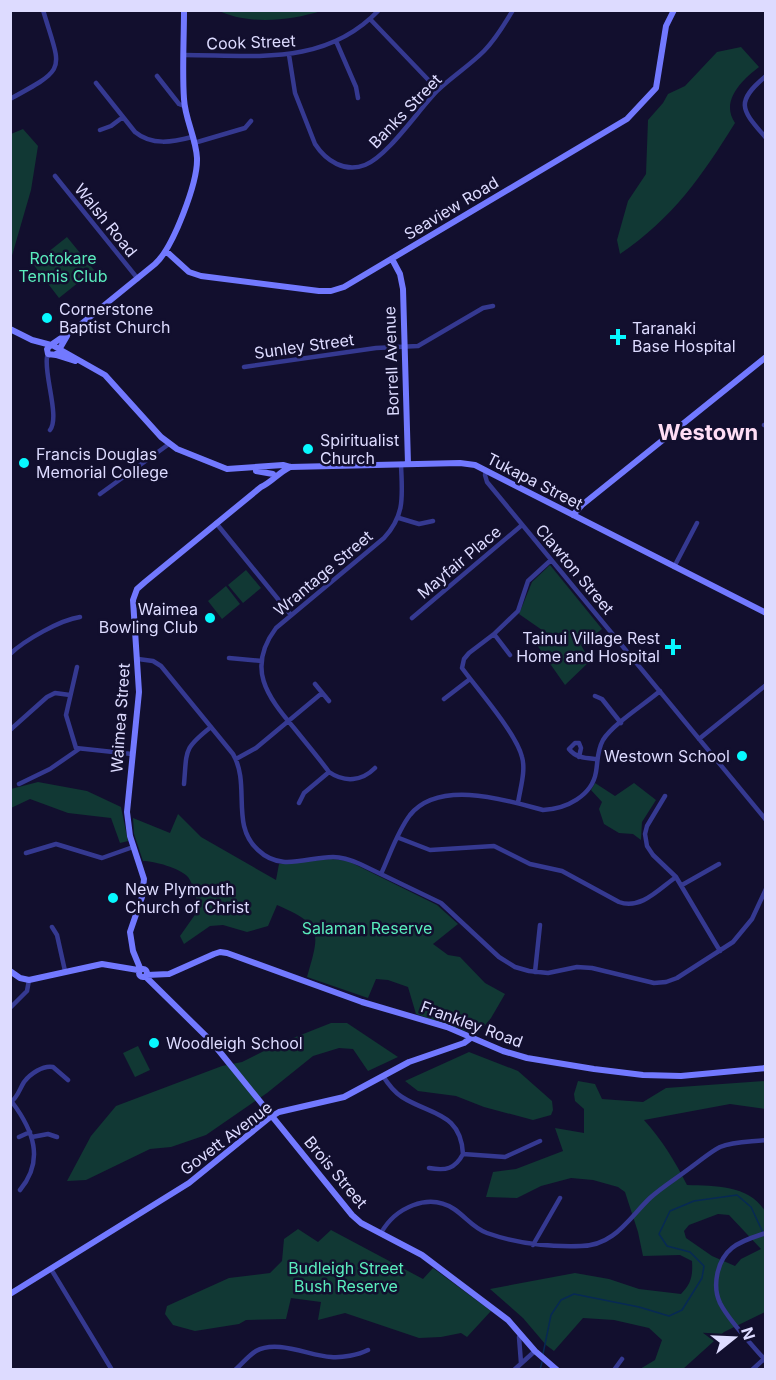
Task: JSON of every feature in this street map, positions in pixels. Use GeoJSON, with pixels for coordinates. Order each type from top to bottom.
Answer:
{"type":"FeatureCollection","features":[{"type":"Feature","properties":{"kind":"street"},"geometry":{"type":"LineString","coordinates":[[10,99],[48,79],[57,62],[56,50],[43,10]]}},
{"type":"Feature","properties":{"kind":"street"},"geometry":{"type":"LineString","coordinates":[[51,345],[138,279],[167,252],[194,179],[197,158],[184,106],[184,10]]}},
{"type":"Feature","properties":{"kind":"street","name":"Cook Street"},"geometry":{"type":"LineString","coordinates":[[184,56],[289,55],[308,52],[336,42],[370,19],[379,10]]}},
{"type":"Feature","properties":{"kind":"street","name":"Banks Street"},"geometry":{"type":"LineString","coordinates":[[289,55],[295,93],[315,144],[327,158],[341,166],[358,167],[374,160],[438,90],[485,50],[513,10]]}},
{"type":"Feature","properties":{"kind":"street","name":"Seaview Road"},"geometry":{"type":"LineString","coordinates":[[167,252],[189,272],[201,276],[325,291],[344,288],[612,129],[631,115],[654,92],[657,85],[666,26],[674,10]]}},
{"type":"Feature","properties":{"kind":"street"},"geometry":{"type":"LineString","coordinates":[[370,19],[438,90]]}},
{"type":"Feature","properties":{"kind":"street"},"geometry":{"type":"LineString","coordinates":[[336,42],[356,87],[358,98]]}},
{"type":"Feature","properties":{"kind":"street"},"geometry":{"type":"LineString","coordinates":[[157,76],[179,104],[184,106]]}},
{"type":"Feature","properties":{"kind":"street"},"geometry":{"type":"LineString","coordinates":[[765,76],[751,88],[744,106],[746,115],[765,138]]}},
{"type":"Feature","properties":{"kind":"street"},"geometry":{"type":"LineString","coordinates":[[96,83],[139,136],[154,142],[193,140],[245,128],[251,121]]}},
{"type":"Feature","properties":{"kind":"street"},"geometry":{"type":"LineString","coordinates":[[100,130],[111,126],[123,117]]}},
{"type":"Feature","properties":{"kind":"street","name":"Walsh Road"},"geometry":{"type":"LineString","coordinates":[[55,176],[138,279]]}},
{"type":"Feature","properties":{"kind":"street","name":"Borrell Avenue"},"geometry":{"type":"LineString","coordinates":[[392,259],[402,279],[405,347],[404,464]]}},
{"type":"Feature","properties":{"kind":"street","name":"Sunley Street"},"geometry":{"type":"LineString","coordinates":[[244,367],[375,348],[422,344],[483,308],[493,306]]}},
{"type":"Feature","properties":{"kind":"street"},"geometry":{"type":"LineString","coordinates":[[10,329],[53,354],[81,362],[95,369],[113,382],[169,444],[222,468],[272,472]]}},
{"type":"Feature","properties":{"kind":"street"},"geometry":{"type":"LineString","coordinates":[[53,354],[68,334]]}},
{"type":"Feature","properties":{"kind":"street"},"geometry":{"type":"LineString","coordinates":[[32,340],[55,345],[48,371],[53,421],[50,430]]}},
{"type":"Feature","properties":{"kind":"street"},"geometry":{"type":"LineString","coordinates":[[573,515],[582,505],[765,357]]}},
{"type":"Feature","properties":{"kind":"street"},"geometry":{"type":"LineString","coordinates":[[100,494],[169,444]]}},
{"type":"Feature","properties":{"kind":"street","name":"Tukapa Street"},"geometry":{"type":"LineString","coordinates":[[272,472],[290,467],[460,463],[475,465],[764,612]]}},
{"type":"Feature","properties":{"kind":"street"},"geometry":{"type":"LineString","coordinates":[[404,464],[399,518],[419,524],[433,521]]}},
{"type":"Feature","properties":{"kind":"street"},"geometry":{"type":"LineString","coordinates":[[249,469],[272,472]]}},
{"type":"Feature","properties":{"kind":"street"},"geometry":{"type":"LineString","coordinates":[[257,471],[262,477],[261,487]]}},
{"type":"Feature","properties":{"kind":"street","name":"Clawton Street"},"geometry":{"type":"LineString","coordinates":[[486,471],[484,475],[487,482],[765,820]]}},
{"type":"Feature","properties":{"kind":"street","name":"Waimea Street"},"geometry":{"type":"LineString","coordinates":[[139,970],[130,932],[142,897],[144,879],[133,847],[127,812],[139,692],[135,592],[261,487],[272,472]]}},
{"type":"Feature","properties":{"kind":"street","name":"Wrantage Street"},"geometry":{"type":"LineString","coordinates":[[329,772],[266,690],[262,676],[262,661],[272,633],[384,538],[399,518]]}},
{"type":"Feature","properties":{"kind":"street"},"geometry":{"type":"LineString","coordinates":[[216,523],[291,615]]}},
{"type":"Feature","properties":{"kind":"street"},"geometry":{"type":"LineString","coordinates":[[674,567],[697,523]]}},
{"type":"Feature","properties":{"kind":"street","name":"Mayfair Place"},"geometry":{"type":"LineString","coordinates":[[412,618],[522,525]]}},
{"type":"Feature","properties":{"kind":"street"},"geometry":{"type":"LineString","coordinates":[[518,803],[523,758],[514,738],[462,668],[464,659],[518,610],[528,581],[551,560]]}},
{"type":"Feature","properties":{"kind":"street"},"geometry":{"type":"LineString","coordinates":[[764,612],[765,603]]}},
{"type":"Feature","properties":{"kind":"street"},"geometry":{"type":"LineString","coordinates":[[10,654],[24,643],[70,619],[80,617]]}},
{"type":"Feature","properties":{"kind":"street"},"geometry":{"type":"LineString","coordinates":[[494,634],[510,655]]}},
{"type":"Feature","properties":{"kind":"street"},"geometry":{"type":"LineString","coordinates":[[229,658],[262,661]]}},
{"type":"Feature","properties":{"kind":"street"},"geometry":{"type":"LineString","coordinates":[[138,659],[153,661],[161,666],[236,759],[242,781],[244,830],[251,843],[261,854],[275,861],[292,863],[339,857],[381,874],[441,903],[499,957],[514,967],[548,973],[585,967],[646,982],[660,983],[677,978],[733,942],[752,919],[765,889]]}},
{"type":"Feature","properties":{"kind":"street"},"geometry":{"type":"LineString","coordinates":[[77,667],[66,715],[75,745],[79,749]]}},
{"type":"Feature","properties":{"kind":"street"},"geometry":{"type":"LineString","coordinates":[[444,699],[470,679]]}},
{"type":"Feature","properties":{"kind":"street"},"geometry":{"type":"LineString","coordinates":[[315,684],[329,701]]}},
{"type":"Feature","properties":{"kind":"street"},"geometry":{"type":"LineString","coordinates":[[699,739],[765,685]]}},
{"type":"Feature","properties":{"kind":"street"},"geometry":{"type":"LineString","coordinates":[[381,874],[405,823],[419,806],[438,797],[480,796],[543,810],[554,810],[572,803],[591,786],[596,770],[596,759],[604,738],[660,691]]}},
{"type":"Feature","properties":{"kind":"street"},"geometry":{"type":"LineString","coordinates":[[10,730],[46,697],[54,693],[70,696]]}},
{"type":"Feature","properties":{"kind":"street"},"geometry":{"type":"LineString","coordinates":[[236,759],[256,748],[322,693]]}},
{"type":"Feature","properties":{"kind":"street"},"geometry":{"type":"LineString","coordinates":[[595,696],[602,699],[621,723]]}},
{"type":"Feature","properties":{"kind":"street"},"geometry":{"type":"LineString","coordinates":[[184,784],[190,744],[211,727]]}},
{"type":"Feature","properties":{"kind":"street"},"geometry":{"type":"LineString","coordinates":[[18,784],[50,769],[79,749],[132,754]]}},
{"type":"Feature","properties":{"kind":"street"},"geometry":{"type":"LineString","coordinates":[[579,757],[596,759]]}},
{"type":"Feature","properties":{"kind":"street"},"geometry":{"type":"LineString","coordinates":[[299,803],[304,793],[329,772],[342,779],[354,780],[365,777],[375,768]]}},
{"type":"Feature","properties":{"kind":"street"},"geometry":{"type":"LineString","coordinates":[[665,796],[648,826],[646,843],[650,852],[682,885],[720,951]]}},
{"type":"Feature","properties":{"kind":"street"},"geometry":{"type":"LineString","coordinates":[[399,838],[430,850],[494,846],[530,864],[562,871],[619,902],[627,904],[646,899],[676,877]]}},
{"type":"Feature","properties":{"kind":"street"},"geometry":{"type":"LineString","coordinates":[[26,853],[56,844],[102,858],[133,847]]}},
{"type":"Feature","properties":{"kind":"street"},"geometry":{"type":"LineString","coordinates":[[682,885],[719,864]]}},
{"type":"Feature","properties":{"kind":"street"},"geometry":{"type":"LineString","coordinates":[[535,972],[540,925]]}},
{"type":"Feature","properties":{"kind":"street"},"geometry":{"type":"LineString","coordinates":[[52,927],[57,935],[65,972]]}},
{"type":"Feature","properties":{"kind":"street","name":"Frankley Road"},"geometry":{"type":"LineString","coordinates":[[147,976],[169,974],[214,954],[227,953],[362,1002],[447,1027],[472,1036],[503,1052],[527,1058],[631,1074],[687,1075],[765,1068]]}},
{"type":"Feature","properties":{"kind":"street"},"geometry":{"type":"LineString","coordinates":[[10,971],[28,980],[102,964],[139,970]]}},
{"type":"Feature","properties":{"kind":"street","name":"Brois Street"},"geometry":{"type":"LineString","coordinates":[[139,970],[141,975],[147,976],[200,1029],[352,1215],[361,1223],[422,1255],[508,1320],[539,1355],[557,1370]]}},
{"type":"Feature","properties":{"kind":"street"},"geometry":{"type":"LineString","coordinates":[[10,1008],[27,991],[28,980]]}},
{"type":"Feature","properties":{"kind":"street","name":"Govett Avenue"},"geometry":{"type":"LineString","coordinates":[[10,1294],[189,1183],[272,1116],[286,1110],[344,1097],[420,1057],[464,1043],[472,1036]]}},
{"type":"Feature","properties":{"kind":"street"},"geometry":{"type":"LineString","coordinates":[[20,1190],[26,1183],[32,1168],[34,1150],[26,1122],[11,1102],[26,1080],[44,1067],[53,1067],[68,1080]]}},
{"type":"Feature","properties":{"kind":"street"},"geometry":{"type":"LineString","coordinates":[[383,1076],[395,1092],[446,1118],[459,1134],[463,1154],[455,1166],[448,1170],[429,1168]]}},
{"type":"Feature","properties":{"kind":"street"},"geometry":{"type":"LineString","coordinates":[[19,1137],[48,1134],[57,1137]]}},
{"type":"Feature","properties":{"kind":"street"},"geometry":{"type":"LineString","coordinates":[[381,1233],[389,1222],[404,1209],[417,1203],[435,1202],[451,1207],[474,1227],[486,1233],[533,1245],[585,1246],[605,1241],[624,1227],[652,1196],[714,1151],[728,1145],[765,1140]]}},
{"type":"Feature","properties":{"kind":"street"},"geometry":{"type":"LineString","coordinates":[[463,1154],[505,1157],[540,1141]]}},
{"type":"Feature","properties":{"kind":"street"},"geometry":{"type":"LineString","coordinates":[[533,1245],[560,1198]]}},
{"type":"Feature","properties":{"kind":"street"},"geometry":{"type":"LineString","coordinates":[[752,1370],[765,1360],[722,1306],[716,1288],[718,1271],[726,1254],[745,1240],[765,1233]]}},
{"type":"Feature","properties":{"kind":"street"},"geometry":{"type":"LineString","coordinates":[[51,1269],[112,1370]]}},
{"type":"Feature","properties":{"kind":"street"},"geometry":{"type":"LineString","coordinates":[[521,1335],[519,1337],[521,1363]]}},
{"type":"Feature","properties":{"kind":"street"},"geometry":{"type":"LineString","coordinates":[[235,1370],[256,1351],[265,1348],[283,1348],[331,1357],[362,1353],[368,1350]]}},
{"type":"Feature","properties":{"kind":"street"},"geometry":{"type":"LineString","coordinates":[[514,1370],[521,1363],[539,1355]]}},
{"type":"Feature","properties":{"kind":"street"},"geometry":{"type":"LineString","coordinates":[[614,1370],[622,1359]]}},
{"type":"Feature","properties":{"kind":"green space"},"geometry":{"type":"Polygon","coordinates":[[[217,10],[321,11],[282,19],[255,20],[217,10]]]}},
{"type":"Feature","properties":{"kind":"green space"},"geometry":{"type":"Polygon","coordinates":[[[741,47],[759,67],[740,85],[732,99],[731,115],[735,123],[711,161],[671,211],[620,254],[617,240],[628,201],[646,174],[648,120],[668,94],[685,86],[717,52],[741,47]]]}},
{"type":"Feature","properties":{"kind":"green space"},"geometry":{"type":"Polygon","coordinates":[[[23,129],[38,146],[31,190],[11,259],[11,134],[23,129]]]}},
{"type":"Feature","properties":{"kind":"green space","name":"Rotokare Tennis Club"},"geometry":{"type":"Polygon","coordinates":[[[67,237],[94,270],[59,298],[33,264],[67,237]]]}},
{"type":"Feature","properties":{"kind":"green space"},"geometry":{"type":"Polygon","coordinates":[[[550,565],[602,629],[581,645],[590,661],[565,685],[532,638],[542,630],[519,614],[532,582],[550,565]]]}},
{"type":"Feature","properties":{"kind":"green space"},"geometry":{"type":"Polygon","coordinates":[[[246,570],[261,588],[243,603],[228,585],[246,570]]]}},
{"type":"Feature","properties":{"kind":"green space"},"geometry":{"type":"Polygon","coordinates":[[[226,586],[240,604],[222,619],[208,601],[226,586]]]}},
{"type":"Feature","properties":{"kind":"green space"},"geometry":{"type":"Polygon","coordinates":[[[38,782],[87,791],[121,807],[128,841],[120,843],[111,818],[68,813],[30,799],[11,808],[11,789],[38,782]]]}},
{"type":"Feature","properties":{"kind":"green space"},"geometry":{"type":"Polygon","coordinates":[[[595,783],[615,796],[634,783],[656,800],[642,822],[641,840],[633,834],[619,833],[604,824],[599,809],[602,802],[591,790],[595,783]]]}},
{"type":"Feature","properties":{"kind":"green space","name":"Salaman Reserve"},"geometry":{"type":"Polygon","coordinates":[[[178,814],[201,837],[276,880],[279,864],[331,859],[348,861],[437,905],[458,924],[433,944],[448,955],[460,957],[485,983],[505,994],[491,1018],[477,1035],[416,1014],[408,987],[388,980],[376,979],[368,998],[307,977],[314,950],[314,932],[303,918],[277,905],[268,926],[247,932],[223,925],[210,926],[184,944],[180,936],[199,909],[192,884],[188,877],[173,868],[143,861],[134,834],[133,818],[170,833],[178,814]]]}},
{"type":"Feature","properties":{"kind":"green space"},"geometry":{"type":"Polygon","coordinates":[[[331,1023],[347,1023],[398,1057],[368,1071],[353,1049],[339,1048],[313,1056],[267,1093],[206,1135],[171,1147],[150,1149],[86,1180],[67,1181],[91,1136],[116,1106],[222,1066],[242,1062],[278,1044],[331,1023]]]}},
{"type":"Feature","properties":{"kind":"green space"},"geometry":{"type":"Polygon","coordinates":[[[138,1046],[150,1070],[135,1077],[123,1053],[138,1046]]]}},
{"type":"Feature","properties":{"kind":"green space"},"geometry":{"type":"Polygon","coordinates":[[[469,1052],[518,1071],[552,1101],[551,1115],[533,1120],[484,1107],[456,1096],[418,1091],[405,1081],[469,1052]]]}},
{"type":"Feature","properties":{"kind":"green space"},"geometry":{"type":"Polygon","coordinates":[[[578,1081],[595,1084],[602,1099],[643,1102],[666,1088],[765,1081],[765,1109],[730,1104],[644,1120],[668,1151],[687,1185],[720,1187],[741,1192],[758,1202],[765,1211],[765,1312],[724,1332],[683,1369],[640,1369],[655,1360],[662,1340],[649,1328],[614,1320],[583,1318],[554,1351],[523,1318],[490,1289],[575,1273],[609,1279],[639,1289],[681,1294],[689,1283],[692,1275],[692,1261],[680,1255],[643,1256],[625,1192],[618,1187],[593,1180],[571,1178],[541,1186],[517,1198],[486,1197],[493,1172],[516,1169],[563,1151],[555,1128],[584,1133],[584,1109],[575,1101],[574,1094],[578,1081]],[[718,1214],[689,1225],[684,1231],[686,1238],[712,1256],[735,1266],[741,1259],[761,1249],[729,1215],[718,1214]]]}},
{"type":"Feature","properties":{"kind":"green space","name":"Budleigh Street Bush Reserve"},"geometry":{"type":"Polygon","coordinates":[[[298,1229],[318,1242],[331,1230],[423,1279],[433,1268],[491,1311],[467,1337],[461,1333],[419,1338],[345,1313],[318,1320],[321,1302],[291,1298],[286,1319],[246,1320],[239,1324],[195,1331],[173,1325],[165,1314],[167,1306],[229,1278],[270,1273],[282,1261],[284,1239],[298,1229]]]}},
{"type":"Feature","properties":{"kind":"waterway"},"geometry":{"type":"LineString","coordinates":[[543,1354],[551,1315],[561,1300],[574,1294],[639,1307],[669,1316],[682,1310],[702,1278],[704,1266],[690,1252],[667,1246],[659,1234],[670,1211],[694,1201],[737,1195],[751,1207],[766,1239]]}},
{"type":"Feature","properties":{"kind":"waterway"},"geometry":{"type":"LineString","coordinates":[[540,1370],[542,1362]]}},
{"type":"Feature","properties":{"kind":"place","name":"Cornerstone Baptist Church"},"geometry":{"type":"Point","coordinates":[47,318]}},
{"type":"Feature","properties":{"kind":"place","name":"Taranaki Base Hospital"},"geometry":{"type":"Point","coordinates":[618,337]}},
{"type":"Feature","properties":{"kind":"place","name":"Spiritualist Church"},"geometry":{"type":"Point","coordinates":[308,449]}},
{"type":"Feature","properties":{"kind":"place","name":"Francis Douglas Memorial College"},"geometry":{"type":"Point","coordinates":[24,463]}},
{"type":"Feature","properties":{"kind":"place","name":"Waimea Bowling Club"},"geometry":{"type":"Point","coordinates":[210,618]}},
{"type":"Feature","properties":{"kind":"place","name":"Tainui Village Rest Home and Hospital"},"geometry":{"type":"Point","coordinates":[673,647]}},
{"type":"Feature","properties":{"kind":"place","name":"Westown School"},"geometry":{"type":"Point","coordinates":[742,756]}},
{"type":"Feature","properties":{"kind":"place","name":"New Plymouth Church of Christ"},"geometry":{"type":"Point","coordinates":[113,898]}},
{"type":"Feature","properties":{"kind":"place","name":"Woodleigh School"},"geometry":{"type":"Point","coordinates":[154,1043]}},
{"type":"Feature","properties":{"kind":"district","name":"Westown"},"geometry":{"type":"Point","coordinates":[708,432]}}]}
